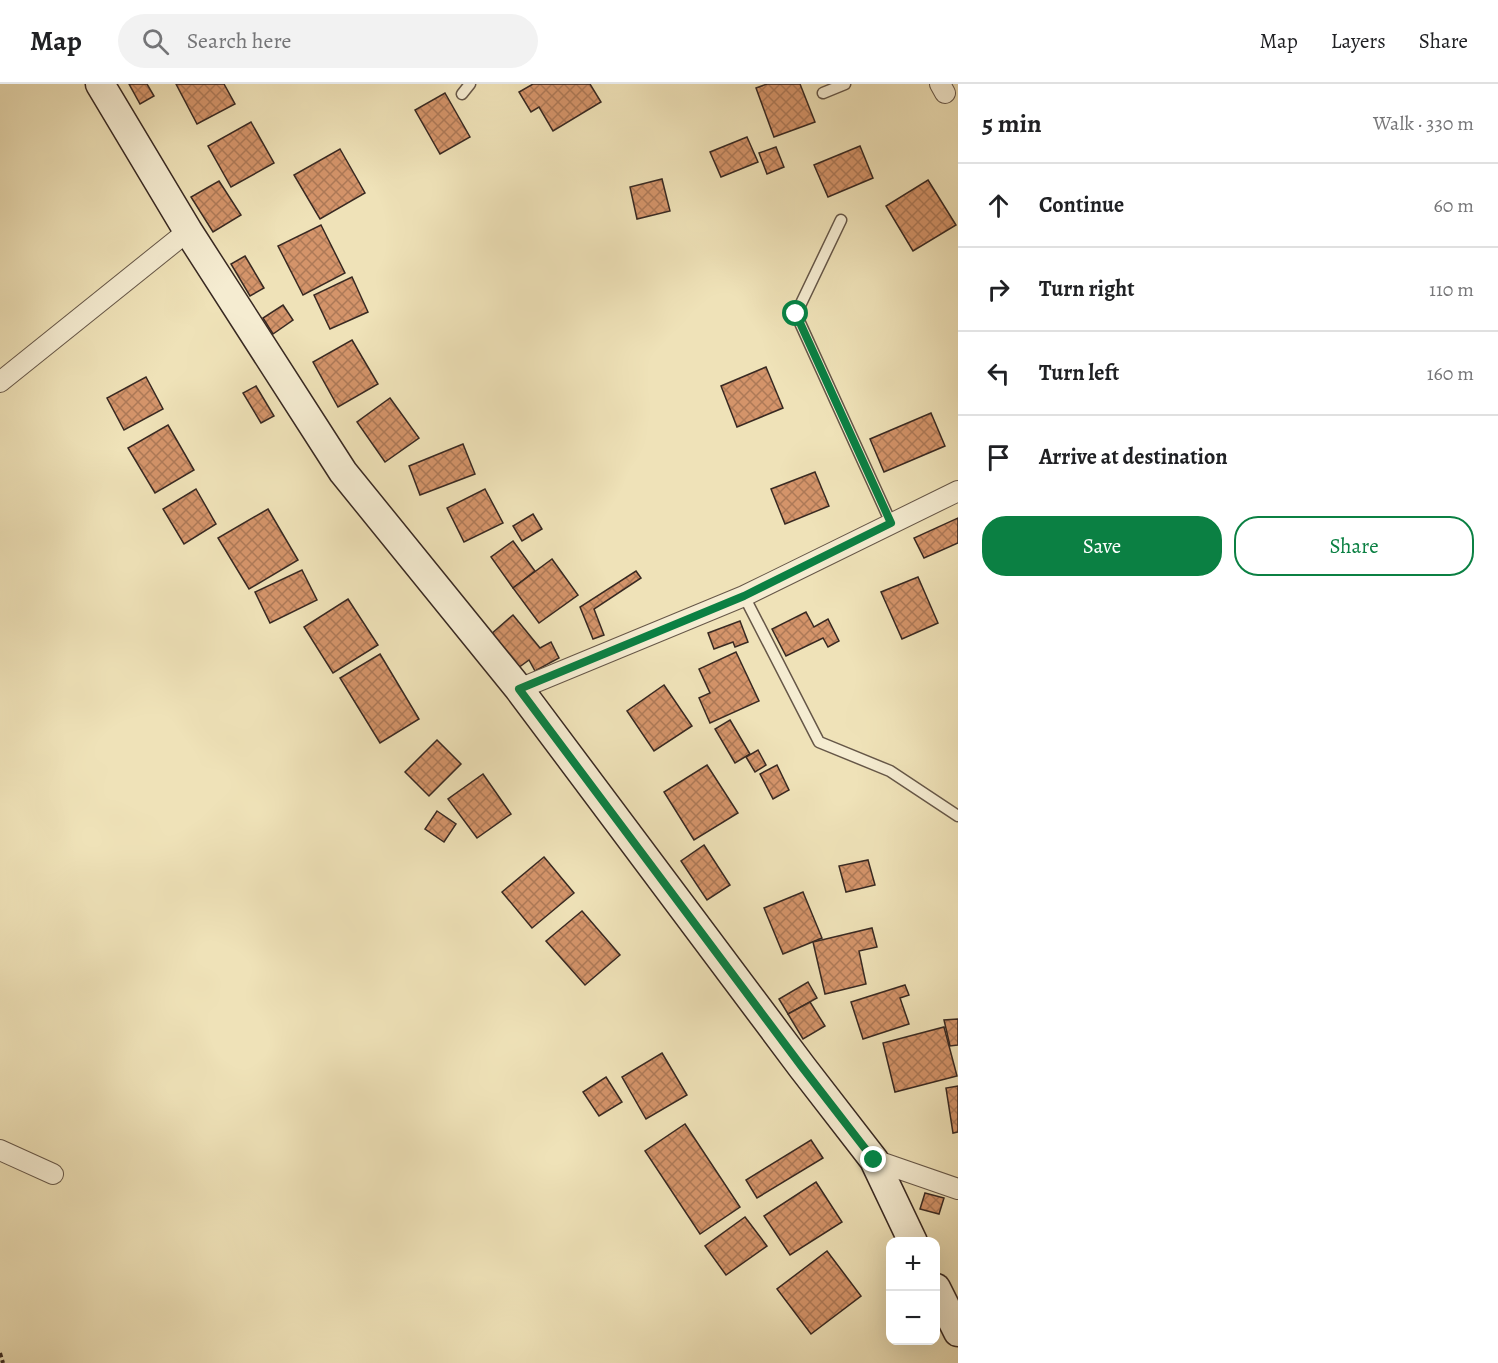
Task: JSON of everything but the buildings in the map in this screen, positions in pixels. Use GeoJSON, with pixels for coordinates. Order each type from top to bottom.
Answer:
{"type":"FeatureCollection","features":[{"type":"Feature","properties":{"kind":"main road"},"geometry":{"type":"LineString","coordinates":[[100,84],[188,231],[344,472],[519,689],[874,1160],[911,1237]]}},
{"type":"Feature","properties":{"kind":"main road"},"geometry":{"type":"LineString","coordinates":[[938,1291],[958,1332]]}},
{"type":"Feature","properties":{"kind":"street"},"geometry":{"type":"LineString","coordinates":[[0,382],[188,231]]}},
{"type":"Feature","properties":{"kind":"street"},"geometry":{"type":"LineString","coordinates":[[519,689],[744,596],[958,491]]}},
{"type":"Feature","properties":{"kind":"street"},"geometry":{"type":"LineString","coordinates":[[0,1150],[53,1173]]}},
{"type":"Feature","properties":{"kind":"street"},"geometry":{"type":"LineString","coordinates":[[874,1160],[958,1189]]}},
{"type":"Feature","properties":{"kind":"lane"},"geometry":{"type":"LineString","coordinates":[[462,94],[470,84]]}},
{"type":"Feature","properties":{"kind":"lane"},"geometry":{"type":"LineString","coordinates":[[823,93],[846,84]]}},
{"type":"Feature","properties":{"kind":"lane"},"geometry":{"type":"LineString","coordinates":[[841,220],[796,314],[891,523]]}},
{"type":"Feature","properties":{"kind":"lane"},"geometry":{"type":"LineString","coordinates":[[744,596],[819,742],[890,771],[958,816]]}},
{"type":"Feature","properties":{"kind":"path"},"geometry":{"type":"LineString","coordinates":[[0,1353],[3,1363]]}},
{"type":"Feature","properties":{"kind":"route"},"geometry":{"type":"LineString","coordinates":[[796,314],[891,523],[744,596],[519,689],[874,1160]]}}]}
